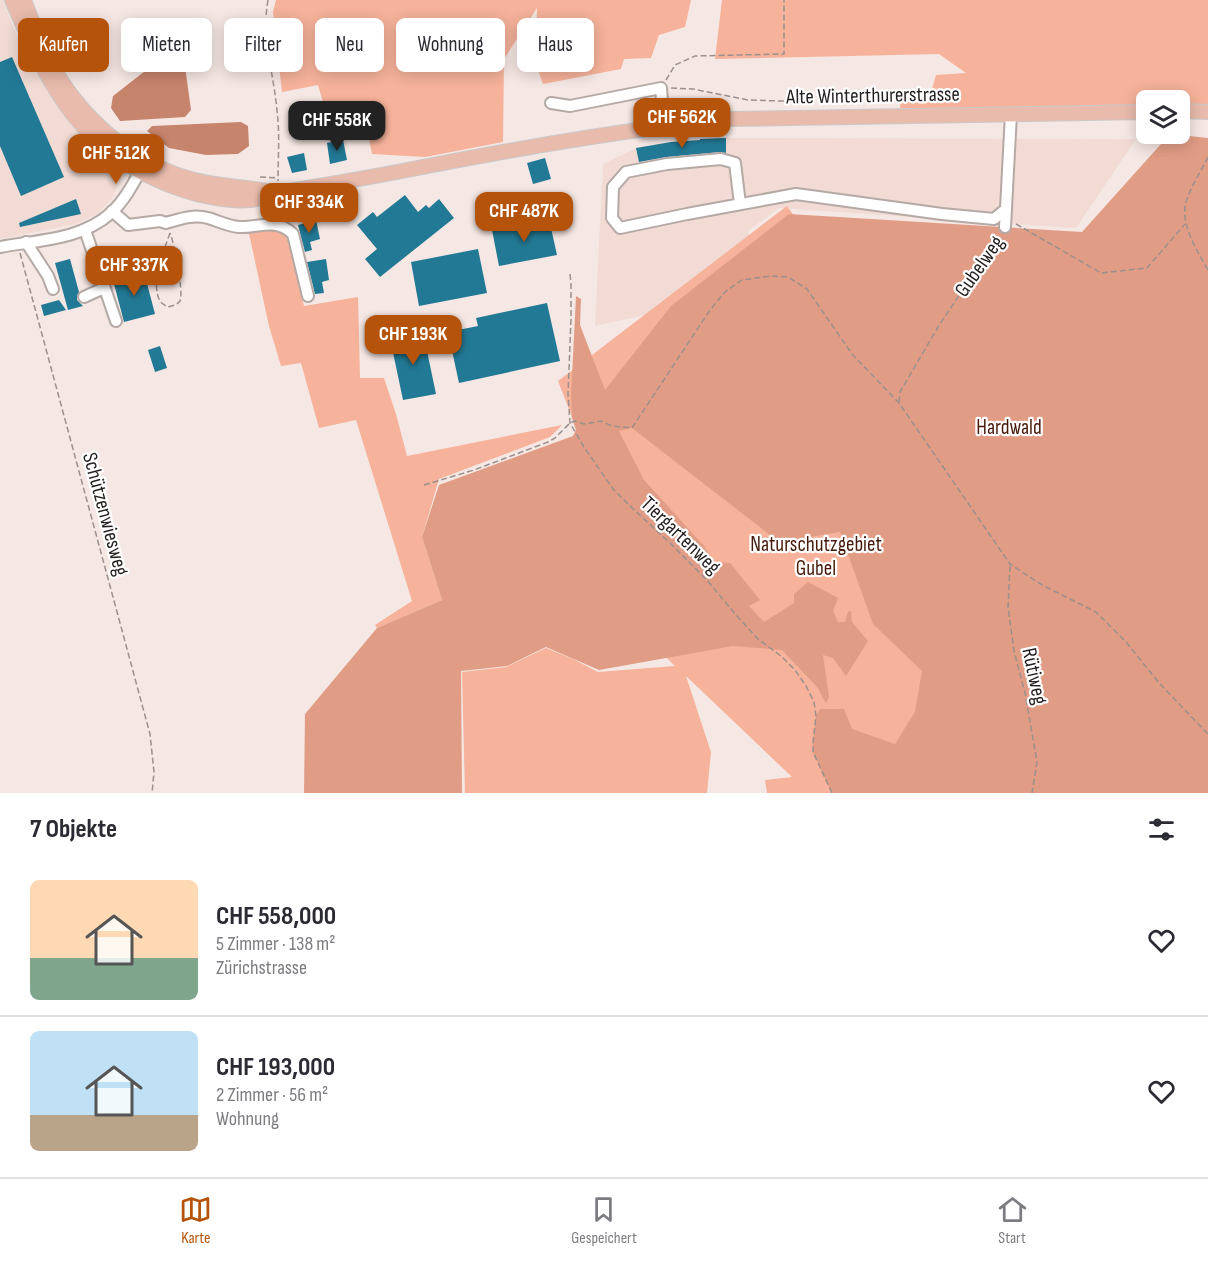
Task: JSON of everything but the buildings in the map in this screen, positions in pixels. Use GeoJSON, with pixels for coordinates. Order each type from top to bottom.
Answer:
{"type":"FeatureCollection","features":[{"type":"Feature","properties":{"kind":"main road"},"geometry":{"type":"LineString","coordinates":[[12,0],[46,75],[73,116],[115,156],[143,166]]}},
{"type":"Feature","properties":{"kind":"main road"},"geometry":{"type":"LineString","coordinates":[[24,0],[52,64],[67,89],[99,126],[143,166]]}},
{"type":"Feature","properties":{"kind":"main road","name":"Alte Winterthurerstrasse"},"geometry":{"type":"LineString","coordinates":[[143,166],[159,168],[203,183],[251,187],[278,193],[531,147],[664,126],[728,119],[1136,111]]}},
{"type":"Feature","properties":{"kind":"main road"},"geometry":{"type":"LineString","coordinates":[[1190,111],[1208,112]]}},
{"type":"Feature","properties":{"kind":"street"},"geometry":{"type":"LineString","coordinates":[[551,103],[570,106],[661,88],[664,126]]}},
{"type":"Feature","properties":{"kind":"street","name":"Gubelweg"},"geometry":{"type":"LineString","coordinates":[[1006,218],[1011,114]]}},
{"type":"Feature","properties":{"kind":"street"},"geometry":{"type":"LineString","coordinates":[[740,204],[735,163],[721,159],[667,164],[626,172],[613,187],[612,218],[620,228],[796,194],[942,214],[1006,218]]}},
{"type":"Feature","properties":{"kind":"street"},"geometry":{"type":"LineString","coordinates":[[0,247],[64,236],[85,230],[100,222],[112,212],[128,192],[143,166]]}},
{"type":"Feature","properties":{"kind":"street"},"geometry":{"type":"LineString","coordinates":[[112,212],[128,225],[159,220],[166,223],[186,217],[205,217],[231,226],[266,224],[286,228],[293,234],[308,296]]}},
{"type":"Feature","properties":{"kind":"street"},"geometry":{"type":"LineString","coordinates":[[85,230],[116,321]]}},
{"type":"Feature","properties":{"kind":"street"},"geometry":{"type":"LineString","coordinates":[[22,243],[48,276],[53,289]]}},
{"type":"Feature","properties":{"kind":"street"},"geometry":{"type":"LineString","coordinates":[[84,297],[104,288]]}},
{"type":"Feature","properties":{"kind":"path"},"geometry":{"type":"LineString","coordinates":[[255,177],[278,178],[278,112],[267,39],[268,0]]}},
{"type":"Feature","properties":{"kind":"path"},"geometry":{"type":"LineString","coordinates":[[784,0],[784,54],[696,56],[675,65],[661,88],[693,89],[748,100],[812,102]]}},
{"type":"Feature","properties":{"kind":"path"},"geometry":{"type":"LineString","coordinates":[[1208,157],[1185,202],[1185,224],[1194,247],[1208,270]]}},
{"type":"Feature","properties":{"kind":"path"},"geometry":{"type":"LineString","coordinates":[[1006,218],[1101,273],[1147,268],[1185,224]]}},
{"type":"Feature","properties":{"kind":"path","name":"Gubelweg"},"geometry":{"type":"LineString","coordinates":[[899,403],[900,392],[938,327],[960,294],[1000,243],[1006,218]]}},
{"type":"Feature","properties":{"kind":"path"},"geometry":{"type":"LineString","coordinates":[[170,233],[181,294],[180,301],[174,306],[167,307],[160,302],[157,290],[158,273],[170,233]]}},
{"type":"Feature","properties":{"kind":"path","name":"Schützenwiesweg"},"geometry":{"type":"LineString","coordinates":[[22,243],[150,734],[154,772],[152,793]]}},
{"type":"Feature","properties":{"kind":"path","name":"Tiergartenweg"},"geometry":{"type":"LineString","coordinates":[[570,274],[572,284],[568,394],[570,423],[613,489],[706,579],[758,639],[795,670],[814,702],[816,716],[813,752],[832,793]]}},
{"type":"Feature","properties":{"kind":"path"},"geometry":{"type":"LineString","coordinates":[[424,485],[474,470],[548,442],[575,421],[584,424],[601,421],[612,426],[632,428],[710,310],[725,292],[742,280],[771,276],[788,277],[807,289],[852,354],[899,403],[1010,564],[1042,585],[1096,612],[1126,642],[1160,684],[1208,734]]}},
{"type":"Feature","properties":{"kind":"path","name":"Rütiweg"},"geometry":{"type":"LineString","coordinates":[[1010,564],[1008,607],[1014,651],[1025,693],[1037,762],[1032,793]]}},
{"type":"Feature","properties":{"kind":"shaded area"},"geometry":{"type":"Polygon","coordinates":[[[0,0],[3,0],[18,36],[18,72],[39,72],[52,95],[116,164],[121,178],[112,199],[97,214],[76,224],[0,239],[0,0]]]}},
{"type":"Feature","properties":{"kind":"shaded area"},"geometry":{"type":"Polygon","coordinates":[[[144,72],[186,72],[191,110],[185,117],[120,121],[111,108],[113,96],[144,72]]]}},
{"type":"Feature","properties":{"kind":"shaded area"},"geometry":{"type":"Polygon","coordinates":[[[241,122],[248,126],[249,146],[238,154],[206,155],[169,148],[147,131],[152,126],[241,122]]]}},
{"type":"Feature","properties":{"kind":"shaded area"},"geometry":{"type":"Polygon","coordinates":[[[722,138],[1136,139],[1076,228],[779,208],[748,231],[751,248],[657,312],[595,326],[603,164],[636,148],[722,138]]]}},
{"type":"Feature","properties":{"kind":"green space"},"geometry":{"type":"Polygon","coordinates":[[[276,0],[691,0],[685,27],[659,35],[651,58],[624,59],[621,69],[543,84],[539,72],[594,72],[594,18],[537,18],[537,8],[531,18],[517,18],[517,39],[505,57],[505,18],[396,18],[396,72],[504,72],[503,142],[425,157],[372,154],[365,118],[327,116],[318,85],[282,92],[280,72],[303,72],[303,18],[274,18],[276,0]]]}},
{"type":"Feature","properties":{"kind":"green space"},"geometry":{"type":"Polygon","coordinates":[[[722,0],[1208,0],[1208,108],[1190,108],[1190,90],[1136,90],[1136,108],[900,108],[901,95],[930,96],[936,75],[966,73],[939,54],[715,59],[722,0]]]}},
{"type":"Feature","properties":{"kind":"green space","name":"Hardwald"},"geometry":{"type":"Polygon","coordinates":[[[1190,136],[1208,138],[1208,793],[832,793],[813,752],[816,716],[820,709],[844,709],[852,729],[895,744],[915,712],[922,671],[873,624],[840,532],[779,542],[632,428],[619,431],[644,480],[704,546],[714,562],[730,563],[760,600],[749,606],[764,622],[794,603],[794,594],[808,582],[838,598],[833,611],[838,622],[845,622],[848,612],[851,611],[852,622],[868,641],[846,676],[833,658],[823,655],[829,697],[826,703],[817,687],[782,650],[733,646],[599,670],[546,647],[507,666],[461,671],[462,793],[304,793],[305,714],[377,628],[442,600],[422,537],[439,485],[573,436],[576,430],[572,418],[571,396],[576,296],[581,299],[580,325],[605,390],[671,306],[789,214],[1082,232],[1161,144],[1190,144],[1190,136]]]}},
{"type":"Feature","properties":{"kind":"green space","name":"Naturschutzgebiet Gubel"},"geometry":{"type":"Polygon","coordinates":[[[787,206],[1104,657],[896,793],[767,793],[765,780],[792,777],[686,676],[711,752],[707,793],[465,793],[462,672],[506,667],[546,648],[598,672],[675,666],[666,657],[558,381],[787,206]]]}},
{"type":"Feature","properties":{"kind":"green space"},"geometry":{"type":"Polygon","coordinates":[[[285,228],[304,306],[358,297],[360,378],[384,378],[407,456],[562,425],[550,437],[439,479],[422,537],[442,600],[377,628],[375,625],[412,601],[356,420],[319,428],[301,363],[281,366],[269,326],[248,229],[285,228]]]}}]}
